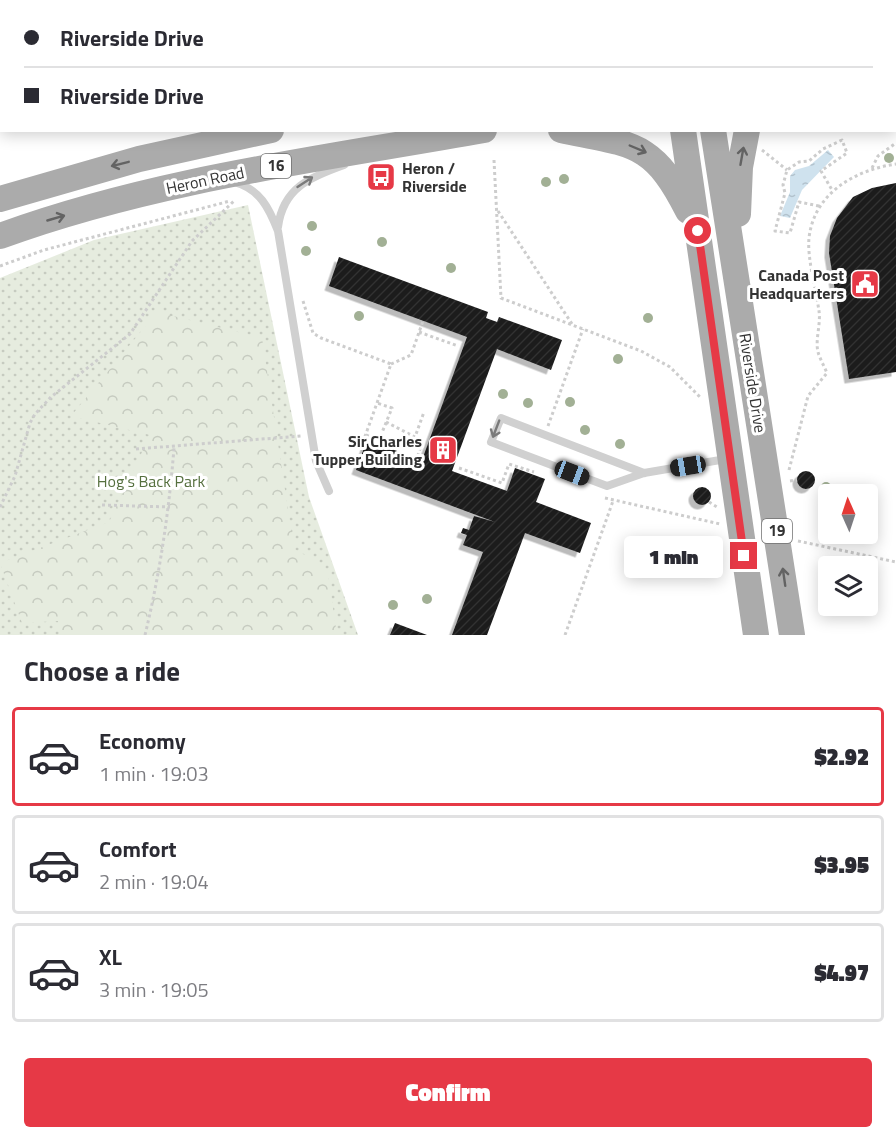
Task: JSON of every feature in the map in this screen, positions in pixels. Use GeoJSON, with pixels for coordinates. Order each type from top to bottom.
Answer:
{"type":"FeatureCollection","features":[{"type":"Feature","properties":{"kind":"main road","name":"Heron Road"},"geometry":{"type":"LineString","coordinates":[[0,198],[139,159],[262,132]]}},
{"type":"Feature","properties":{"kind":"main road","name":"Heron Road"},"geometry":{"type":"LineString","coordinates":[[0,236],[145,194],[217,177],[473,132]]}},
{"type":"Feature","properties":{"kind":"main road"},"geometry":{"type":"LineString","coordinates":[[571,132],[620,142],[646,152],[672,181],[698,231]]}},
{"type":"Feature","properties":{"kind":"main road","name":"Riverside Drive"},"geometry":{"type":"LineString","coordinates":[[683,132],[756,635]]}},
{"type":"Feature","properties":{"kind":"main road","name":"Riverside Drive"},"geometry":{"type":"LineString","coordinates":[[713,132],[792,635]]}},
{"type":"Feature","properties":{"kind":"main road"},"geometry":{"type":"LineString","coordinates":[[737,278],[738,191],[754,140]]}},
{"type":"Feature","properties":{"kind":"lane"},"geometry":{"type":"LineString","coordinates":[[278,231],[285,201],[305,181],[399,145]]}},
{"type":"Feature","properties":{"kind":"lane"},"geometry":{"type":"LineString","coordinates":[[217,177],[241,184],[258,195],[270,211],[278,231],[312,436],[321,476],[329,491]]}},
{"type":"Feature","properties":{"kind":"lane"},"geometry":{"type":"LineString","coordinates":[[644,473],[501,418],[491,442],[607,486],[644,473],[729,459]]}},
{"type":"Feature","properties":{"kind":"path"},"geometry":{"type":"LineString","coordinates":[[754,140],[787,170]]}},
{"type":"Feature","properties":{"kind":"path"},"geometry":{"type":"LineString","coordinates":[[819,206],[799,202],[790,232],[775,231],[785,193],[783,185],[787,170],[799,162],[809,161],[823,149],[842,140],[847,153],[821,171],[832,190]]}},
{"type":"Feature","properties":{"kind":"path"},"geometry":{"type":"LineString","coordinates":[[872,168],[878,156],[896,143]]}},
{"type":"Feature","properties":{"kind":"path"},"geometry":{"type":"LineString","coordinates":[[494,160],[501,298],[641,351],[670,367],[700,397]]}},
{"type":"Feature","properties":{"kind":"path"},"geometry":{"type":"LineString","coordinates":[[789,470],[808,396],[827,373],[817,350],[821,321],[809,240],[819,206],[832,190],[872,168],[896,164]]}},
{"type":"Feature","properties":{"kind":"path"},"geometry":{"type":"LineString","coordinates":[[0,266],[44,250],[235,200],[192,241],[130,334],[51,398],[35,414],[30,423],[15,476],[0,507]]}},
{"type":"Feature","properties":{"kind":"path"},"geometry":{"type":"LineString","coordinates":[[497,210],[572,325]]}},
{"type":"Feature","properties":{"kind":"path"},"geometry":{"type":"LineString","coordinates":[[300,291],[314,333],[321,338],[391,364],[411,355],[423,321]]}},
{"type":"Feature","properties":{"kind":"path"},"geometry":{"type":"LineString","coordinates":[[553,411],[583,329]]}},
{"type":"Feature","properties":{"kind":"path"},"geometry":{"type":"LineString","coordinates":[[419,332],[458,346]]}},
{"type":"Feature","properties":{"kind":"path"},"geometry":{"type":"LineString","coordinates":[[363,442],[391,364]]}},
{"type":"Feature","properties":{"kind":"path"},"geometry":{"type":"LineString","coordinates":[[366,435],[379,440],[392,408],[377,403]]}},
{"type":"Feature","properties":{"kind":"path"},"geometry":{"type":"LineString","coordinates":[[418,455],[422,443],[413,440],[424,412]]}},
{"type":"Feature","properties":{"kind":"path"},"geometry":{"type":"LineString","coordinates":[[386,422],[415,436]]}},
{"type":"Feature","properties":{"kind":"path"},"geometry":{"type":"LineString","coordinates":[[136,449],[174,448],[312,436]]}},
{"type":"Feature","properties":{"kind":"path"},"geometry":{"type":"LineString","coordinates":[[145,635],[157,586],[170,507],[174,448]]}},
{"type":"Feature","properties":{"kind":"path"},"geometry":{"type":"LineString","coordinates":[[459,468],[502,483],[509,464],[540,474]]}},
{"type":"Feature","properties":{"kind":"path"},"geometry":{"type":"LineString","coordinates":[[790,481],[797,480]]}},
{"type":"Feature","properties":{"kind":"path"},"geometry":{"type":"LineString","coordinates":[[602,497],[720,524]]}},
{"type":"Feature","properties":{"kind":"path"},"geometry":{"type":"LineString","coordinates":[[565,635],[613,501]]}},
{"type":"Feature","properties":{"kind":"path"},"geometry":{"type":"LineString","coordinates":[[709,502],[717,507]]}},
{"type":"Feature","properties":{"kind":"path"},"geometry":{"type":"LineString","coordinates":[[102,505],[170,507]]}},
{"type":"Feature","properties":{"kind":"path"},"geometry":{"type":"LineString","coordinates":[[778,537],[896,562]]}},
{"type":"Feature","properties":{"kind":"green space","name":"Hog's Back Park"},"geometry":{"type":"Polygon","coordinates":[[[248,205],[309,497],[358,635],[0,635],[0,278],[94,240],[248,205]]]}},
{"type":"Feature","properties":{"kind":"green space"},"geometry":{"type":"Polygon","coordinates":[[[157,312],[262,338],[294,549],[314,560],[328,574],[337,635],[61,635],[58,621],[22,623],[0,563],[109,522],[150,435],[71,416],[157,312]]]}},
{"type":"Feature","properties":{"kind":"water"},"geometry":{"type":"Polygon","coordinates":[[[828,150],[834,157],[802,190],[790,218],[780,216],[790,192],[790,176],[795,170],[809,166],[828,150]]]}},
{"type":"Feature","properties":{"kind":"building","name":"Canada Post Headquarters"},"geometry":{"type":"Polygon","coordinates":[[[896,183],[896,372],[849,379],[829,253],[830,236],[837,218],[853,197],[872,188],[896,183]]]}},
{"type":"Feature","properties":{"kind":"building","name":"Sir Charles Tupper Building"},"geometry":{"type":"Polygon","coordinates":[[[339,257],[488,312],[486,318],[497,322],[499,317],[562,340],[551,370],[497,349],[452,471],[507,491],[515,468],[545,479],[536,502],[591,523],[580,553],[525,533],[487,635],[452,635],[483,552],[463,545],[467,535],[461,533],[463,528],[469,530],[474,516],[495,522],[356,470],[367,440],[422,460],[467,337],[329,286],[339,257]]]}},
{"type":"Feature","properties":{"kind":"building"},"geometry":{"type":"Polygon","coordinates":[[[806,471],[814,476],[815,480],[810,488],[806,489],[798,484],[797,480],[802,472],[806,471]]]}},
{"type":"Feature","properties":{"kind":"building"},"geometry":{"type":"Polygon","coordinates":[[[702,487],[710,492],[711,496],[706,504],[702,505],[694,500],[693,496],[698,488],[702,487]]]}},
{"type":"Feature","properties":{"kind":"building"},"geometry":{"type":"Polygon","coordinates":[[[395,623],[427,635],[390,635],[395,623]]]}},
{"type":"Feature","properties":{"kind":"place","name":"Heron / Riverside"},"geometry":{"type":"Point","coordinates":[381,177]}},
{"type":"Feature","properties":{"kind":"place","name":"Canada Post Headquarters"},"geometry":{"type":"Point","coordinates":[865,284]}},
{"type":"Feature","properties":{"kind":"place","name":"Sir Charles Tupper Building"},"geometry":{"type":"Point","coordinates":[443,450]}},
{"type":"Feature","properties":{"kind":"route"},"geometry":{"type":"LineString","coordinates":[[698,231],[744,556]]}}]}
